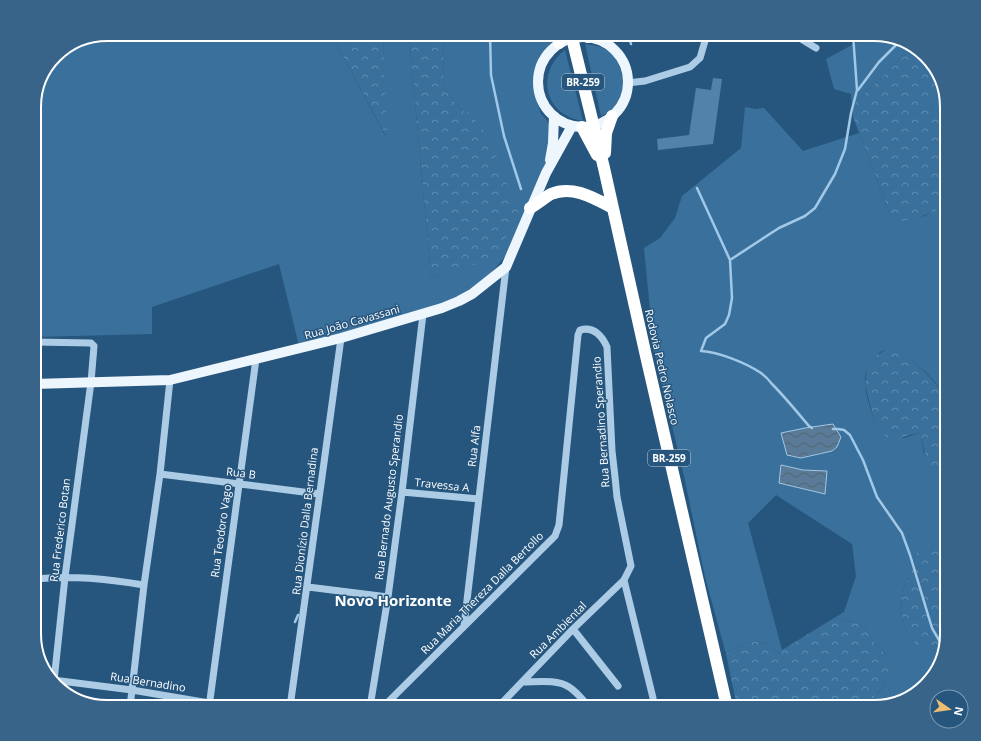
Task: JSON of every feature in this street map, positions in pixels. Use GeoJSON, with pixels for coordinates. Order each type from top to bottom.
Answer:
{"type":"FeatureCollection","features":[{"type":"Feature","properties":{"kind":"highway","name":"Rodovia Pedro Nolasco"},"geometry":{"type":"LineString","coordinates":[[572,41],[583,126],[604,168],[725,700]]}},
{"type":"Feature","properties":{"kind":"highway"},"geometry":{"type":"LineString","coordinates":[[604,168],[605,140],[612,116]]}},
{"type":"Feature","properties":{"kind":"highway"},"geometry":{"type":"LineString","coordinates":[[530,208],[550,195],[565,191],[582,193],[613,208]]}},
{"type":"Feature","properties":{"kind":"main road"},"geometry":{"type":"LineString","coordinates":[[558,41],[539,70],[539,93],[543,103],[554,116],[562,122],[583,126],[612,116],[620,108],[625,97],[627,74],[624,63],[618,53],[609,45],[601,41]]}},
{"type":"Feature","properties":{"kind":"main road"},"geometry":{"type":"LineString","coordinates":[[546,173],[553,143],[554,116]]}},
{"type":"Feature","properties":{"kind":"main road"},"geometry":{"type":"LineString","coordinates":[[546,173],[583,126]]}},
{"type":"Feature","properties":{"kind":"main road","name":"Rua João Cavassani"},"geometry":{"type":"LineString","coordinates":[[41,384],[170,380],[341,338],[423,314],[453,303],[472,294],[506,267],[546,173]]}},
{"type":"Feature","properties":{"kind":"street"},"geometry":{"type":"LineString","coordinates":[[627,82],[645,82],[690,67],[700,58],[705,41]]}},
{"type":"Feature","properties":{"kind":"street"},"geometry":{"type":"LineString","coordinates":[[805,41],[816,48]]}},
{"type":"Feature","properties":{"kind":"street","name":"Rua Alfa"},"geometry":{"type":"LineString","coordinates":[[464,626],[506,267]]}},
{"type":"Feature","properties":{"kind":"street","name":"Rua Bernado Augusto Sperandio"},"geometry":{"type":"LineString","coordinates":[[371,700],[388,597],[423,314]]}},
{"type":"Feature","properties":{"kind":"street","name":"Rua Maria Thereza Dalla Bertollo"},"geometry":{"type":"LineString","coordinates":[[390,700],[555,536],[559,524],[578,335],[580,330],[592,330],[600,335],[607,347]]}},
{"type":"Feature","properties":{"kind":"street","name":"Rua Dionízio Dalla Bernadina"},"geometry":{"type":"LineString","coordinates":[[291,700],[308,587],[319,494],[341,338]]}},
{"type":"Feature","properties":{"kind":"street"},"geometry":{"type":"LineString","coordinates":[[41,342],[93,344],[94,350],[91,382]]}},
{"type":"Feature","properties":{"kind":"street","name":"Rua Bernadino Sperandio"},"geometry":{"type":"LineString","coordinates":[[607,347],[612,451],[617,497],[631,566]]}},
{"type":"Feature","properties":{"kind":"street","name":"Rua Teodoro Vago"},"geometry":{"type":"LineString","coordinates":[[210,700],[256,359]]}},
{"type":"Feature","properties":{"kind":"street"},"geometry":{"type":"LineString","coordinates":[[131,700],[144,585],[160,474],[170,380]]}},
{"type":"Feature","properties":{"kind":"street","name":"Rua Frederico Botan"},"geometry":{"type":"LineString","coordinates":[[54,673],[91,382]]}},
{"type":"Feature","properties":{"kind":"street","name":"Rua B"},"geometry":{"type":"LineString","coordinates":[[160,474],[319,494]]}},
{"type":"Feature","properties":{"kind":"street","name":"Travessa A"},"geometry":{"type":"LineString","coordinates":[[402,492],[479,499]]}},
{"type":"Feature","properties":{"kind":"street","name":"Rua Ambiental"},"geometry":{"type":"LineString","coordinates":[[505,700],[573,629],[624,580],[631,566]]}},
{"type":"Feature","properties":{"kind":"street"},"geometry":{"type":"LineString","coordinates":[[41,579],[65,577],[103,578],[144,585]]}},
{"type":"Feature","properties":{"kind":"street"},"geometry":{"type":"LineString","coordinates":[[624,580],[652,698]]}},
{"type":"Feature","properties":{"kind":"street"},"geometry":{"type":"LineString","coordinates":[[308,587],[388,597]]}},
{"type":"Feature","properties":{"kind":"street"},"geometry":{"type":"LineString","coordinates":[[573,629],[618,686]]}},
{"type":"Feature","properties":{"kind":"street","name":"Rua Bernadino"},"geometry":{"type":"LineString","coordinates":[[61,681],[132,690],[183,700]]}},
{"type":"Feature","properties":{"kind":"street"},"geometry":{"type":"LineString","coordinates":[[523,682],[555,682],[563,684],[570,687],[582,700]]}},
{"type":"Feature","properties":{"kind":"green space"},"geometry":{"type":"Polygon","coordinates":[[[107,41],[335,41],[386,137],[383,41],[410,41],[431,277],[439,274],[462,111],[443,87],[444,41],[552,41],[541,57],[534,73],[535,94],[541,114],[546,119],[551,129],[550,151],[540,180],[509,252],[486,279],[464,296],[300,350],[279,264],[152,307],[152,334],[41,337],[41,103],[43,90],[48,78],[63,57],[86,44],[107,41]]]}},
{"type":"Feature","properties":{"kind":"green space"},"geometry":{"type":"Polygon","coordinates":[[[335,41],[383,41],[387,138],[335,41]]]}},
{"type":"Feature","properties":{"kind":"green space"},"geometry":{"type":"Polygon","coordinates":[[[410,41],[444,41],[443,87],[462,111],[470,113],[490,139],[520,218],[491,260],[431,277],[410,41]]]}},
{"type":"Feature","properties":{"kind":"green space"},"geometry":{"type":"Polygon","coordinates":[[[859,41],[887,42],[895,44],[909,51],[852,106],[851,94],[834,89],[826,59],[859,41]]]}},
{"type":"Feature","properties":{"kind":"green space"},"geometry":{"type":"Polygon","coordinates":[[[585,44],[594,45],[608,51],[617,62],[622,75],[623,82],[621,96],[618,103],[611,111],[601,116],[585,44]]]}},
{"type":"Feature","properties":{"kind":"green space"},"geometry":{"type":"Polygon","coordinates":[[[565,50],[583,121],[570,117],[560,111],[552,102],[548,92],[547,81],[550,70],[556,59],[565,50]]]}},
{"type":"Feature","properties":{"kind":"green space"},"geometry":{"type":"Polygon","coordinates":[[[909,51],[924,63],[933,78],[938,90],[939,98],[933,101],[931,106],[932,109],[940,114],[940,210],[913,219],[899,221],[892,220],[853,117],[852,106],[909,51]]]}},
{"type":"Feature","properties":{"kind":"green space"},"geometry":{"type":"Polygon","coordinates":[[[939,98],[940,114],[932,109],[931,106],[933,101],[939,98]]]}},
{"type":"Feature","properties":{"kind":"green space"},"geometry":{"type":"Polygon","coordinates":[[[745,107],[756,109],[764,108],[803,151],[859,133],[892,220],[925,216],[940,209],[940,387],[914,362],[893,351],[883,351],[875,357],[868,367],[865,377],[865,385],[875,424],[904,438],[919,433],[921,436],[924,454],[940,470],[940,545],[909,578],[904,587],[900,611],[909,638],[927,649],[938,651],[931,667],[918,684],[903,693],[891,698],[872,700],[880,691],[888,677],[889,663],[885,654],[862,626],[851,621],[834,618],[844,612],[856,576],[852,544],[776,495],[748,523],[782,650],[781,654],[765,643],[755,642],[734,648],[726,654],[705,577],[684,476],[654,351],[644,248],[660,238],[675,218],[682,196],[741,148],[745,107]],[[833,424],[781,433],[801,458],[832,451],[833,424]],[[782,465],[780,483],[825,494],[826,471],[803,470],[782,465]]]}},
{"type":"Feature","properties":{"kind":"green space"},"geometry":{"type":"Polygon","coordinates":[[[888,349],[904,353],[921,368],[940,388],[940,471],[933,470],[929,465],[919,433],[900,438],[886,437],[875,424],[865,385],[867,367],[876,355],[888,349]]]}},
{"type":"Feature","properties":{"kind":"green space"},"geometry":{"type":"Polygon","coordinates":[[[935,544],[940,545],[940,634],[938,651],[921,648],[909,638],[900,611],[904,587],[909,578],[919,547],[935,544]]]}},
{"type":"Feature","properties":{"kind":"green space"},"geometry":{"type":"Polygon","coordinates":[[[834,618],[851,621],[862,626],[885,654],[889,661],[889,674],[883,687],[871,700],[736,700],[726,654],[734,648],[755,642],[765,643],[781,654],[782,650],[834,618]]]}},
{"type":"Feature","properties":{"kind":"water"},"geometry":{"type":"Polygon","coordinates":[[[833,424],[841,437],[837,447],[832,451],[801,458],[787,455],[781,433],[833,424]]]}},
{"type":"Feature","properties":{"kind":"water"},"geometry":{"type":"Polygon","coordinates":[[[781,465],[803,470],[827,471],[825,494],[779,483],[781,465]]]}},
{"type":"Feature","properties":{"kind":"building"},"geometry":{"type":"Polygon","coordinates":[[[713,78],[722,79],[713,144],[658,150],[657,139],[689,135],[696,88],[711,90],[713,78]]]}},
{"type":"Feature","properties":{"kind":"waterway"},"geometry":{"type":"LineString","coordinates":[[490,41],[491,75],[504,136],[521,189]]}},
{"type":"Feature","properties":{"kind":"waterway"},"geometry":{"type":"LineString","coordinates":[[730,260],[779,228],[805,216],[815,208],[835,174],[845,149],[851,113],[857,90],[854,41]]}},
{"type":"Feature","properties":{"kind":"waterway"},"geometry":{"type":"LineString","coordinates":[[858,90],[879,62],[896,45]]}},
{"type":"Feature","properties":{"kind":"waterway"},"geometry":{"type":"LineString","coordinates":[[697,188],[730,260],[732,298],[729,315],[725,324],[706,338],[701,351],[716,353],[748,365],[761,373],[812,428]]}},
{"type":"Feature","properties":{"kind":"waterway"},"geometry":{"type":"LineString","coordinates":[[833,429],[844,430],[850,435],[863,460],[877,497],[902,533],[932,628],[939,641]]}},
{"type":"Feature","properties":{"kind":"waterway"},"geometry":{"type":"LineString","coordinates":[[295,622],[298,615]]}},
{"type":"Feature","properties":{"kind":"district","name":"Novo Horizonte"},"geometry":{"type":"Point","coordinates":[393,601]}}]}
